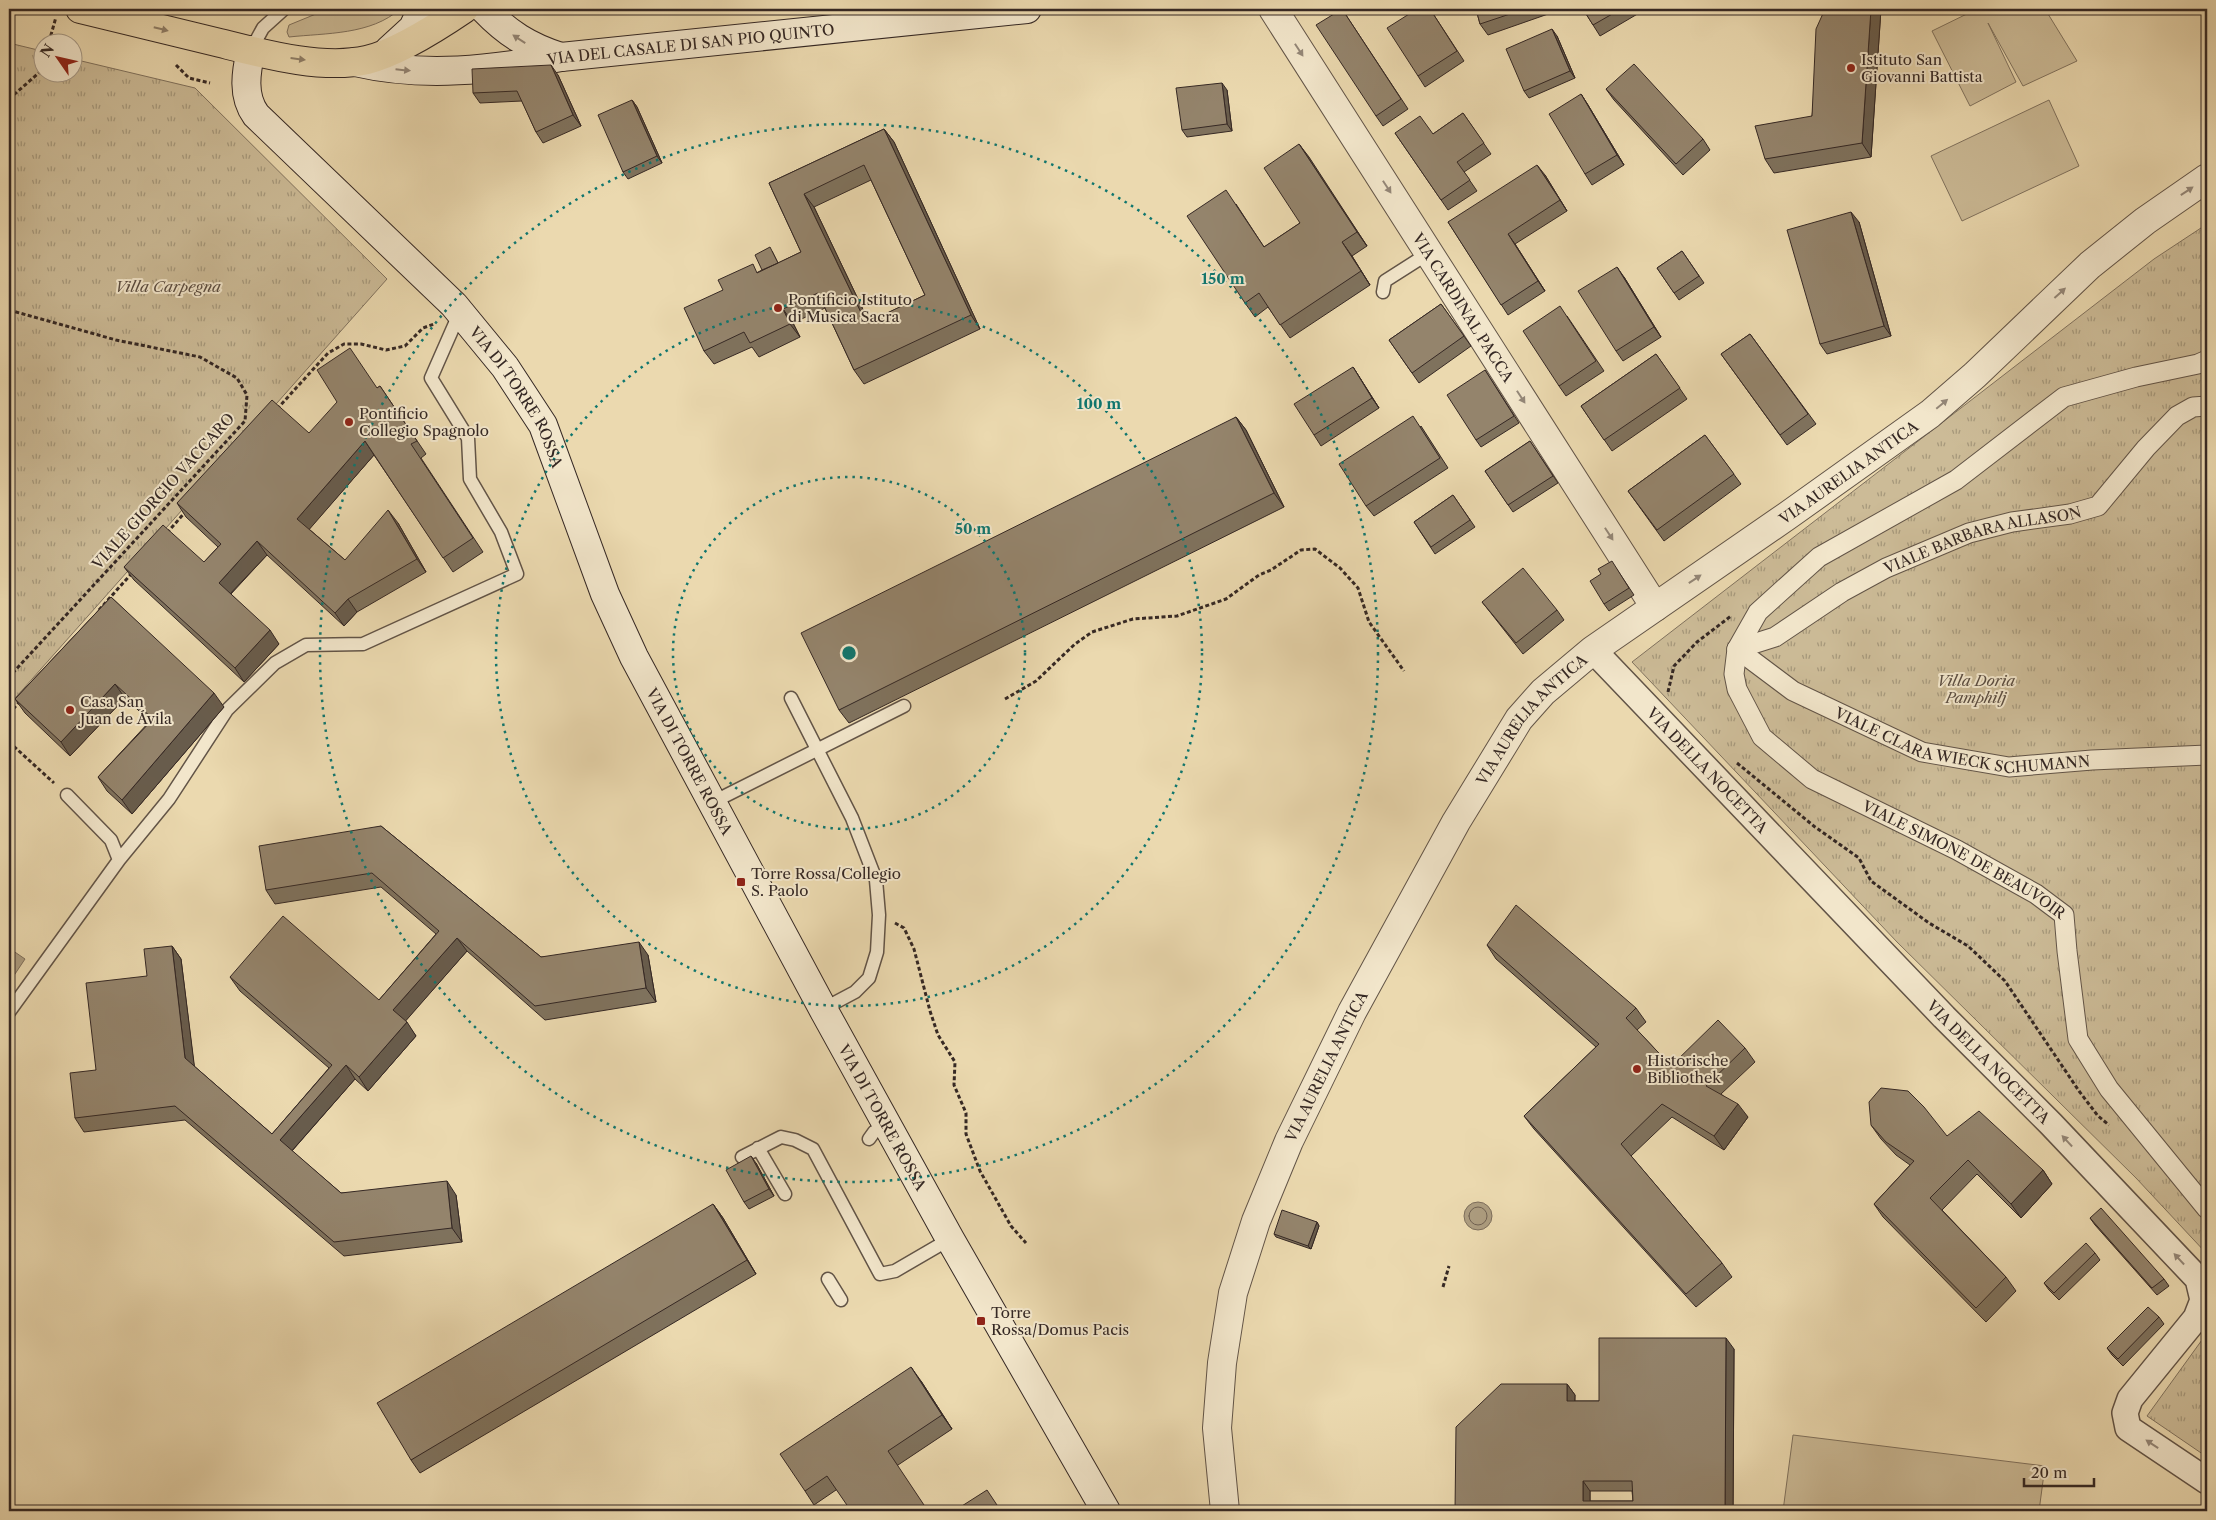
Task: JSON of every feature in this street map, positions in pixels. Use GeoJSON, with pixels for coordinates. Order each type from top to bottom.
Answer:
{"type":"FeatureCollection","features":[{"type":"Feature","properties":{"kind":"main road"},"geometry":{"type":"LineString","coordinates":[[80,9],[250,50],[321,62],[355,62],[381,55],[433,29],[464,9]]}},
{"type":"Feature","properties":{"kind":"main road"},"geometry":{"type":"LineString","coordinates":[[381,55],[404,38],[413,28],[422,9]]}},
{"type":"Feature","properties":{"kind":"main road"},"geometry":{"type":"LineString","coordinates":[[484,9],[522,42],[561,57]]}},
{"type":"Feature","properties":{"kind":"main road","name":"VIA DEL CASALE DI SAN PIO QUINTO"},"geometry":{"type":"LineString","coordinates":[[355,62],[392,69],[433,72],[494,68],[561,57],[1027,9]]}},
{"type":"Feature","properties":{"kind":"main road","name":"VIA CARDINAL PACCA"},"geometry":{"type":"LineString","coordinates":[[1273,9],[1655,606]]}},
{"type":"Feature","properties":{"kind":"main road","name":"VIA DI TORRE ROSSA"},"geometry":{"type":"LineString","coordinates":[[250,50],[247,88],[250,102],[256,115],[457,309],[505,366],[543,424],[613,614],[823,1009],[878,1132],[950,1238],[1106,1511]]}},
{"type":"Feature","properties":{"kind":"main road","name":"VIA AURELIA ANTICA"},"geometry":{"type":"LineString","coordinates":[[1225,1511],[1217,1428],[1219,1395],[1226,1329],[1242,1260],[1269,1187],[1352,1012],[1510,731],[1530,706],[1557,679],[1593,650],[1787,516],[1930,414],[1993,359],[2090,265],[2153,215],[2207,178]]}},
{"type":"Feature","properties":{"kind":"street","name":"VIALE SIMONE DE BEAUVOIR"},"geometry":{"type":"LineString","coordinates":[[2207,360],[2198,364],[2136,377],[2064,397],[1956,480],[1819,557],[1770,601],[1752,621],[1737,649],[1734,674],[1737,689],[1762,736],[1812,778],[1957,850],[2036,894],[2064,915],[2078,1039],[2109,1089],[2207,1209]]}},
{"type":"Feature","properties":{"kind":"street","name":"VIALE BARBARA ALLASON"},"geometry":{"type":"LineString","coordinates":[[1737,649],[1775,637],[1842,592],[1886,568],[1969,533],[2012,522],[2070,514],[2098,506],[2146,448],[2177,416],[2193,407],[2207,406]]}},
{"type":"Feature","properties":{"kind":"street","name":"VIALE CLARA WIECK SCHUMANN"},"geometry":{"type":"LineString","coordinates":[[1737,649],[1793,691],[1922,752],[2009,767],[2092,760],[2207,755]]}},
{"type":"Feature","properties":{"kind":"street","name":"VIA DELLA NOCETTA"},"geometry":{"type":"LineString","coordinates":[[1593,650],[1944,1017],[2051,1124],[2198,1279],[2205,1300],[2196,1318],[2130,1399],[2125,1413],[2128,1428],[2207,1481]]}},
{"type":"Feature","properties":{"kind":"lane"},"geometry":{"type":"LineString","coordinates":[[250,50],[264,28],[284,9]]}},
{"type":"Feature","properties":{"kind":"lane"},"geometry":{"type":"LineString","coordinates":[[1383,292],[1385,282],[1429,253]]}},
{"type":"Feature","properties":{"kind":"lane"},"geometry":{"type":"LineString","coordinates":[[9,1012],[119,860],[169,799],[227,710],[275,663],[306,645],[363,644],[516,574],[501,532],[470,478],[468,438],[431,378],[457,309]]}},
{"type":"Feature","properties":{"kind":"lane"},"geometry":{"type":"LineString","coordinates":[[791,698],[848,810],[876,880],[879,915],[877,952],[869,978],[855,992],[823,1009]]}},
{"type":"Feature","properties":{"kind":"lane"},"geometry":{"type":"LineString","coordinates":[[713,802],[904,706]]}},
{"type":"Feature","properties":{"kind":"lane"},"geometry":{"type":"LineString","coordinates":[[67,795],[111,840],[119,860]]}},
{"type":"Feature","properties":{"kind":"lane"},"geometry":{"type":"LineString","coordinates":[[742,1157],[781,1137],[796,1140],[814,1149],[880,1274],[895,1271],[950,1238]]}},
{"type":"Feature","properties":{"kind":"lane"},"geometry":{"type":"LineString","coordinates":[[758,1148],[784,1194]]}},
{"type":"Feature","properties":{"kind":"lane"},"geometry":{"type":"LineString","coordinates":[[828,1279],[841,1300]]}},
{"type":"Feature","properties":{"kind":"path"},"geometry":{"type":"LineString","coordinates":[[52,32],[58,9]]}},
{"type":"Feature","properties":{"kind":"path"},"geometry":{"type":"LineString","coordinates":[[176,65],[189,78],[210,83]]}},
{"type":"Feature","properties":{"kind":"path"},"geometry":{"type":"LineString","coordinates":[[9,99],[32,79]]}},
{"type":"Feature","properties":{"kind":"path"},"geometry":{"type":"LineString","coordinates":[[274,412],[328,353],[344,344],[361,344],[386,350],[405,346],[423,328],[438,323],[457,309]]}},
{"type":"Feature","properties":{"kind":"path","name":"VIALE GIORGIO VACCARO"},"geometry":{"type":"LineString","coordinates":[[9,310],[116,340],[200,357],[237,378],[247,395],[245,421],[9,677]]}},
{"type":"Feature","properties":{"kind":"path"},"geometry":{"type":"LineString","coordinates":[[163,537],[189,508]]}},
{"type":"Feature","properties":{"kind":"path"},"geometry":{"type":"LineString","coordinates":[[1005,699],[1036,681],[1075,644],[1092,632],[1133,619],[1176,616],[1226,599],[1258,575],[1271,570],[1301,550],[1315,549],[1340,568],[1358,588],[1369,622],[1404,671]]}},
{"type":"Feature","properties":{"kind":"path"},"geometry":{"type":"LineString","coordinates":[[98,611],[137,567]]}},
{"type":"Feature","properties":{"kind":"path"},"geometry":{"type":"LineString","coordinates":[[1674,699],[1668,692],[1674,666],[1697,642],[1718,624],[1744,607],[1770,601]]}},
{"type":"Feature","properties":{"kind":"path"},"geometry":{"type":"LineString","coordinates":[[9,714],[22,699]]}},
{"type":"Feature","properties":{"kind":"path"},"geometry":{"type":"LineString","coordinates":[[9,742],[67,795]]}},
{"type":"Feature","properties":{"kind":"path"},"geometry":{"type":"LineString","coordinates":[[1730,757],[1778,798],[1859,858],[1871,881],[1929,923],[1968,946],[2005,981],[2079,1091],[2098,1116],[2112,1128]]}},
{"type":"Feature","properties":{"kind":"path"},"geometry":{"type":"LineString","coordinates":[[879,915],[904,928],[914,949],[938,1035],[955,1062],[954,1085],[966,1113],[966,1134],[980,1171],[1011,1226],[1026,1243]]}},
{"type":"Feature","properties":{"kind":"path"},"geometry":{"type":"LineString","coordinates":[[1444,1287],[1449,1266]]}},
{"type":"Feature","properties":{"kind":"green space"},"geometry":{"type":"Polygon","coordinates":[[[328,9],[400,9],[376,24],[362,28],[289,37],[287,32],[289,25],[328,9]]]}},
{"type":"Feature","properties":{"kind":"green space"},"geometry":{"type":"Polygon","coordinates":[[[1977,9],[2045,9],[2077,61],[2023,86],[1988,23],[2016,82],[1970,106],[1932,31],[1977,9]]]}},
{"type":"Feature","properties":{"kind":"green space","name":"Villa Carpegna"},"geometry":{"type":"Polygon","coordinates":[[[9,43],[32,49],[32,82],[82,82],[82,61],[195,88],[387,279],[9,705],[9,43]]]}},
{"type":"Feature","properties":{"kind":"green space"},"geometry":{"type":"Polygon","coordinates":[[[2049,100],[2079,166],[1962,221],[1931,156],[2049,100]]]}},
{"type":"Feature","properties":{"kind":"green space","name":"Villa Doria Pamphilj"},"geometry":{"type":"Polygon","coordinates":[[[2207,224],[2207,1254],[2136,1178],[1897,942],[1632,662],[2154,259],[2207,224]]]}},
{"type":"Feature","properties":{"kind":"green space"},"geometry":{"type":"Polygon","coordinates":[[[2207,1333],[2207,1457],[2147,1416],[2207,1333]]]}},
{"type":"Feature","properties":{"kind":"green space"},"geometry":{"type":"Polygon","coordinates":[[[1793,1435],[2045,1466],[2039,1511],[1783,1511],[1793,1435]]]}},
{"type":"Feature","properties":{"kind":"water"},"geometry":{"type":"Polygon","coordinates":[[[9,948],[25,959],[9,983],[9,948]]]}},
{"type":"Feature","properties":{"kind":"water"},"geometry":{"type":"Polygon","coordinates":[[[1478,1202],[1488,1206],[1492,1216],[1488,1226],[1478,1230],[1468,1226],[1464,1216],[1468,1206],[1478,1202]]]}},
{"type":"Feature","properties":{"kind":"building"},"geometry":{"type":"Polygon","coordinates":[[[1342,9],[1401,99],[1376,116],[1316,25],[1342,9]]]}},
{"type":"Feature","properties":{"kind":"building"},"geometry":{"type":"Polygon","coordinates":[[[1417,9],[1430,9],[1457,51],[1418,76],[1387,28],[1417,9]]]}},
{"type":"Feature","properties":{"kind":"building"},"geometry":{"type":"Polygon","coordinates":[[[1476,9],[1525,9],[1480,24],[1476,9]]]}},
{"type":"Feature","properties":{"kind":"building"},"geometry":{"type":"Polygon","coordinates":[[[1583,9],[1621,9],[1593,25],[1583,9]]]}},
{"type":"Feature","properties":{"kind":"building","name":"Istituto San Giovanni Battista"},"geometry":{"type":"Polygon","coordinates":[[[1825,9],[1871,9],[1862,143],[1765,159],[1755,126],[1812,116],[1816,29],[1825,9]]]}},
{"type":"Feature","properties":{"kind":"building"},"geometry":{"type":"Polygon","coordinates":[[[1552,29],[1570,71],[1524,91],[1506,49],[1552,29]]]}},
{"type":"Feature","properties":{"kind":"building"},"geometry":{"type":"Polygon","coordinates":[[[1634,64],[1703,139],[1676,164],[1606,89],[1634,64]]]}},
{"type":"Feature","properties":{"kind":"building"},"geometry":{"type":"Polygon","coordinates":[[[551,65],[573,115],[536,132],[517,91],[473,93],[472,69],[551,65]]]}},
{"type":"Feature","properties":{"kind":"building"},"geometry":{"type":"Polygon","coordinates":[[[1222,83],[1227,124],[1182,130],[1176,88],[1222,83]]]}},
{"type":"Feature","properties":{"kind":"building"},"geometry":{"type":"Polygon","coordinates":[[[1581,94],[1617,155],[1585,174],[1549,114],[1581,94]]]}},
{"type":"Feature","properties":{"kind":"building"},"geometry":{"type":"Polygon","coordinates":[[[632,100],[657,156],[623,172],[598,115],[632,100]]]}},
{"type":"Feature","properties":{"kind":"building"},"geometry":{"type":"Polygon","coordinates":[[[1463,113],[1484,143],[1457,162],[1470,180],[1441,200],[1395,133],[1420,116],[1433,134],[1463,113]]]}},
{"type":"Feature","properties":{"kind":"building"},"geometry":{"type":"Polygon","coordinates":[[[884,129],[971,315],[854,370],[818,293],[783,309],[790,324],[750,343],[744,332],[704,351],[684,308],[723,290],[718,280],[753,264],[757,273],[801,252],[769,183],[884,129]],[[864,165],[804,194],[866,323],[925,295],[864,165]]]}},
{"type":"Feature","properties":{"kind":"building"},"geometry":{"type":"Polygon","coordinates":[[[1299,144],[1357,232],[1342,242],[1361,271],[1280,325],[1259,293],[1245,303],[1187,216],[1226,190],[1264,247],[1300,223],[1264,168],[1299,144]]]}},
{"type":"Feature","properties":{"kind":"building"},"geometry":{"type":"Polygon","coordinates":[[[1537,165],[1560,200],[1508,234],[1538,281],[1501,305],[1448,222],[1537,165]]]}},
{"type":"Feature","properties":{"kind":"building"},"geometry":{"type":"Polygon","coordinates":[[[1851,212],[1884,326],[1820,344],[1787,230],[1851,212]]]}},
{"type":"Feature","properties":{"kind":"building"},"geometry":{"type":"Polygon","coordinates":[[[770,247],[778,263],[762,270],[755,255],[770,247]]]}},
{"type":"Feature","properties":{"kind":"building"},"geometry":{"type":"Polygon","coordinates":[[[1682,251],[1699,276],[1674,293],[1657,268],[1682,251]]]}},
{"type":"Feature","properties":{"kind":"building"},"geometry":{"type":"Polygon","coordinates":[[[1617,267],[1654,327],[1616,351],[1578,291],[1617,267]]]}},
{"type":"Feature","properties":{"kind":"building"},"geometry":{"type":"Polygon","coordinates":[[[1441,304],[1464,336],[1412,373],[1389,340],[1441,304]]]}},
{"type":"Feature","properties":{"kind":"building"},"geometry":{"type":"Polygon","coordinates":[[[1560,306],[1596,361],[1559,386],[1523,331],[1560,306]]]}},
{"type":"Feature","properties":{"kind":"building"},"geometry":{"type":"Polygon","coordinates":[[[1750,334],[1808,414],[1780,435],[1721,354],[1750,334]]]}},
{"type":"Feature","properties":{"kind":"building"},"geometry":{"type":"Polygon","coordinates":[[[350,348],[377,388],[380,386],[417,441],[411,444],[473,538],[443,558],[365,441],[297,519],[345,560],[388,510],[417,559],[348,599],[335,613],[257,541],[219,583],[270,630],[235,668],[124,567],[163,525],[204,562],[221,544],[177,503],[272,400],[309,433],[337,402],[317,370],[350,348]]]}},
{"type":"Feature","properties":{"kind":"building"},"geometry":{"type":"Polygon","coordinates":[[[1656,354],[1680,388],[1604,440],[1581,406],[1656,354]]]}},
{"type":"Feature","properties":{"kind":"building"},"geometry":{"type":"Polygon","coordinates":[[[1353,367],[1372,398],[1314,435],[1294,404],[1353,367]]]}},
{"type":"Feature","properties":{"kind":"building"},"geometry":{"type":"Polygon","coordinates":[[[1485,370],[1514,416],[1476,440],[1447,395],[1485,370]]]}},
{"type":"Feature","properties":{"kind":"building"},"geometry":{"type":"Polygon","coordinates":[[[1413,416],[1440,458],[1366,506],[1339,464],[1413,416]]]}},
{"type":"Feature","properties":{"kind":"building"},"geometry":{"type":"Polygon","coordinates":[[[1236,417],[1274,493],[839,710],[801,633],[1236,417]]]}},
{"type":"Feature","properties":{"kind":"building"},"geometry":{"type":"Polygon","coordinates":[[[1705,435],[1734,474],[1657,530],[1628,491],[1705,435]]]}},
{"type":"Feature","properties":{"kind":"building"},"geometry":{"type":"Polygon","coordinates":[[[1530,441],[1553,476],[1508,505],[1485,471],[1530,441]]]}},
{"type":"Feature","properties":{"kind":"building"},"geometry":{"type":"Polygon","coordinates":[[[1453,495],[1470,520],[1431,547],[1414,522],[1453,495]]]}},
{"type":"Feature","properties":{"kind":"building"},"geometry":{"type":"Polygon","coordinates":[[[1612,561],[1629,588],[1604,604],[1590,581],[1601,574],[1598,569],[1612,561]]]}},
{"type":"Feature","properties":{"kind":"building"},"geometry":{"type":"Polygon","coordinates":[[[1523,568],[1557,610],[1516,643],[1482,602],[1523,568]]]}},
{"type":"Feature","properties":{"kind":"building","name":"Casa San Juan de Ávila"},"geometry":{"type":"Polygon","coordinates":[[[111,597],[214,693],[122,800],[98,777],[153,719],[115,684],[61,742],[15,699],[111,597]]]}},
{"type":"Feature","properties":{"kind":"building"},"geometry":{"type":"Polygon","coordinates":[[[381,826],[541,957],[639,942],[646,988],[535,1006],[457,938],[393,1010],[407,1022],[359,1077],[346,1065],[280,1140],[341,1193],[447,1181],[452,1228],[334,1242],[175,1106],[75,1118],[70,1073],[96,1070],[86,983],[147,976],[144,949],[172,946],[185,1058],[272,1134],[332,1065],[230,977],[283,916],[379,1000],[439,931],[372,873],[266,890],[259,846],[381,826]]]}},
{"type":"Feature","properties":{"kind":"building"},"geometry":{"type":"Polygon","coordinates":[[[1516,905],[1636,1008],[1626,1018],[1671,1066],[1718,1020],[1745,1048],[1706,1086],[1738,1104],[1714,1136],[1662,1104],[1621,1144],[1722,1263],[1686,1294],[1524,1116],[1599,1044],[1487,945],[1516,905]]]}},
{"type":"Feature","properties":{"kind":"building"},"geometry":{"type":"Polygon","coordinates":[[[1881,1088],[1908,1091],[1924,1107],[1947,1136],[1979,1111],[2043,1170],[2011,1204],[1968,1160],[1930,1198],[2006,1277],[1976,1308],[1874,1204],[1914,1161],[1886,1142],[1871,1125],[1869,1102],[1881,1088]]]}},
{"type":"Feature","properties":{"kind":"building"},"geometry":{"type":"Polygon","coordinates":[[[751,1156],[769,1189],[744,1202],[726,1170],[751,1156]]]}},
{"type":"Feature","properties":{"kind":"building"},"geometry":{"type":"Polygon","coordinates":[[[713,1204],[747,1260],[411,1460],[377,1403],[713,1204]]]}},
{"type":"Feature","properties":{"kind":"building"},"geometry":{"type":"Polygon","coordinates":[[[2101,1208],[2164,1279],[2152,1288],[2090,1218],[2101,1208]]]}},
{"type":"Feature","properties":{"kind":"building"},"geometry":{"type":"Polygon","coordinates":[[[1282,1210],[1317,1222],[1308,1246],[1274,1234],[1282,1210]]]}},
{"type":"Feature","properties":{"kind":"building"},"geometry":{"type":"Polygon","coordinates":[[[2086,1243],[2095,1253],[2054,1293],[2044,1283],[2086,1243]]]}},
{"type":"Feature","properties":{"kind":"building"},"geometry":{"type":"Polygon","coordinates":[[[2148,1307],[2159,1317],[2118,1359],[2107,1348],[2148,1307]]]}},
{"type":"Feature","properties":{"kind":"building"},"geometry":{"type":"Polygon","coordinates":[[[1599,1338],[1726,1338],[1725,1511],[1455,1511],[1456,1427],[1501,1384],[1567,1384],[1567,1401],[1599,1401],[1599,1338]],[[1583,1481],[1583,1501],[1633,1501],[1632,1481],[1583,1481]]]}},
{"type":"Feature","properties":{"kind":"building"},"geometry":{"type":"Polygon","coordinates":[[[911,1367],[942,1415],[888,1451],[928,1511],[851,1511],[827,1476],[805,1491],[780,1454],[911,1367]]]}},
{"type":"Feature","properties":{"kind":"building"},"geometry":{"type":"Polygon","coordinates":[[[987,1490],[1001,1511],[954,1511],[987,1490]]]}},
{"type":"Feature","properties":{"kind":"place","name":"Istituto San Giovanni Battista"},"geometry":{"type":"Point","coordinates":[1851,68]}},
{"type":"Feature","properties":{"kind":"place","name":"Pontificio Istituto di Musica Sacra"},"geometry":{"type":"Point","coordinates":[778,308]}},
{"type":"Feature","properties":{"kind":"place","name":"Pontificio Collegio Spagnolo"},"geometry":{"type":"Point","coordinates":[349,422]}},
{"type":"Feature","properties":{"kind":"place","name":"Casa San Juan de Ávila"},"geometry":{"type":"Point","coordinates":[70,710]}},
{"type":"Feature","properties":{"kind":"place","name":"Torre Rossa/Collegio S. Paolo"},"geometry":{"type":"Point","coordinates":[741,882]}},
{"type":"Feature","properties":{"kind":"place","name":"Historische Bibliothek"},"geometry":{"type":"Point","coordinates":[1637,1069]}},
{"type":"Feature","properties":{"kind":"place","name":"Torre Rossa/Domus Pacis"},"geometry":{"type":"Point","coordinates":[981,1321]}}]}
